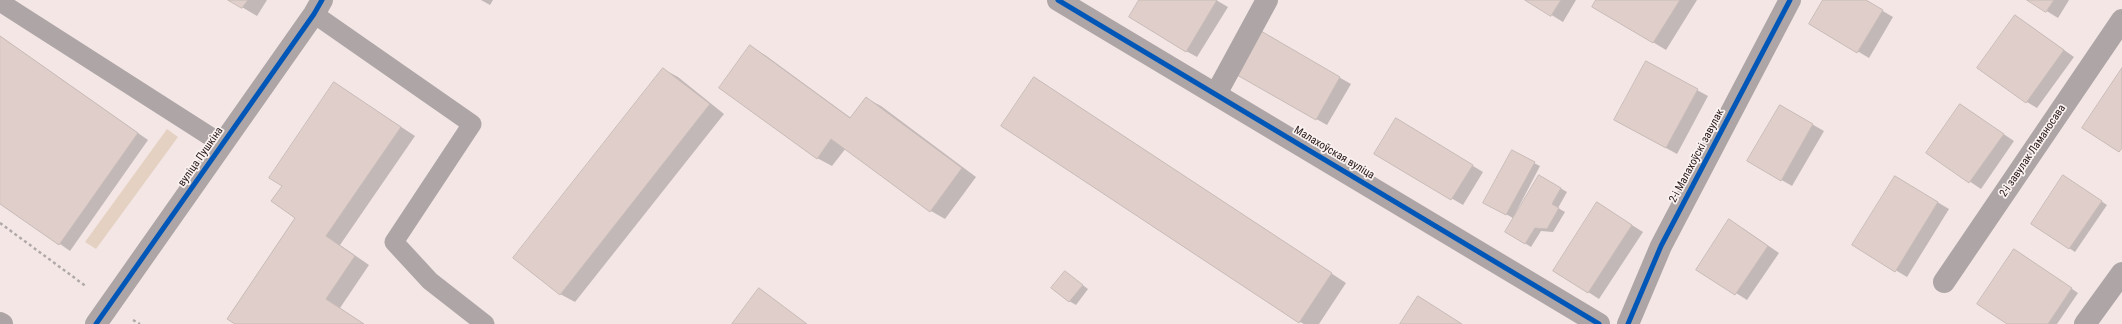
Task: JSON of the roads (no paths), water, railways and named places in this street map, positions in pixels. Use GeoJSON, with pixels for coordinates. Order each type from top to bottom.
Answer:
{"type":"FeatureCollection","features":[{"type":"Feature","properties":{"kind":"street","name":"Малахоўская вуліца"},"geometry":{"type":"LineString","coordinates":[[1058,0],[1599,324]]}},
{"type":"Feature","properties":{"kind":"street"},"geometry":{"type":"LineString","coordinates":[[1216,94],[1267,0]]}},
{"type":"Feature","properties":{"kind":"street","name":"2-і Малахоўскі завулак"},"geometry":{"type":"LineString","coordinates":[[1628,324],[1661,246],[1790,0]]}},
{"type":"Feature","properties":{"kind":"street","name":"вуліца Пушкіна"},"geometry":{"type":"LineString","coordinates":[[96,324],[318,7]]}},
{"type":"Feature","properties":{"kind":"street","name":"2-і завулак Ламаносава"},"geometry":{"type":"LineString","coordinates":[[1944,282],[2122,20]]}},
{"type":"Feature","properties":{"kind":"street"},"geometry":{"type":"LineString","coordinates":[[2085,324],[2122,273]]}},
{"type":"Feature","properties":{"kind":"lane"},"geometry":{"type":"LineString","coordinates":[[0,2],[222,144]]}},
{"type":"Feature","properties":{"kind":"lane"},"geometry":{"type":"LineString","coordinates":[[318,7],[472,124],[394,242],[430,281],[485,324]]}}]}
